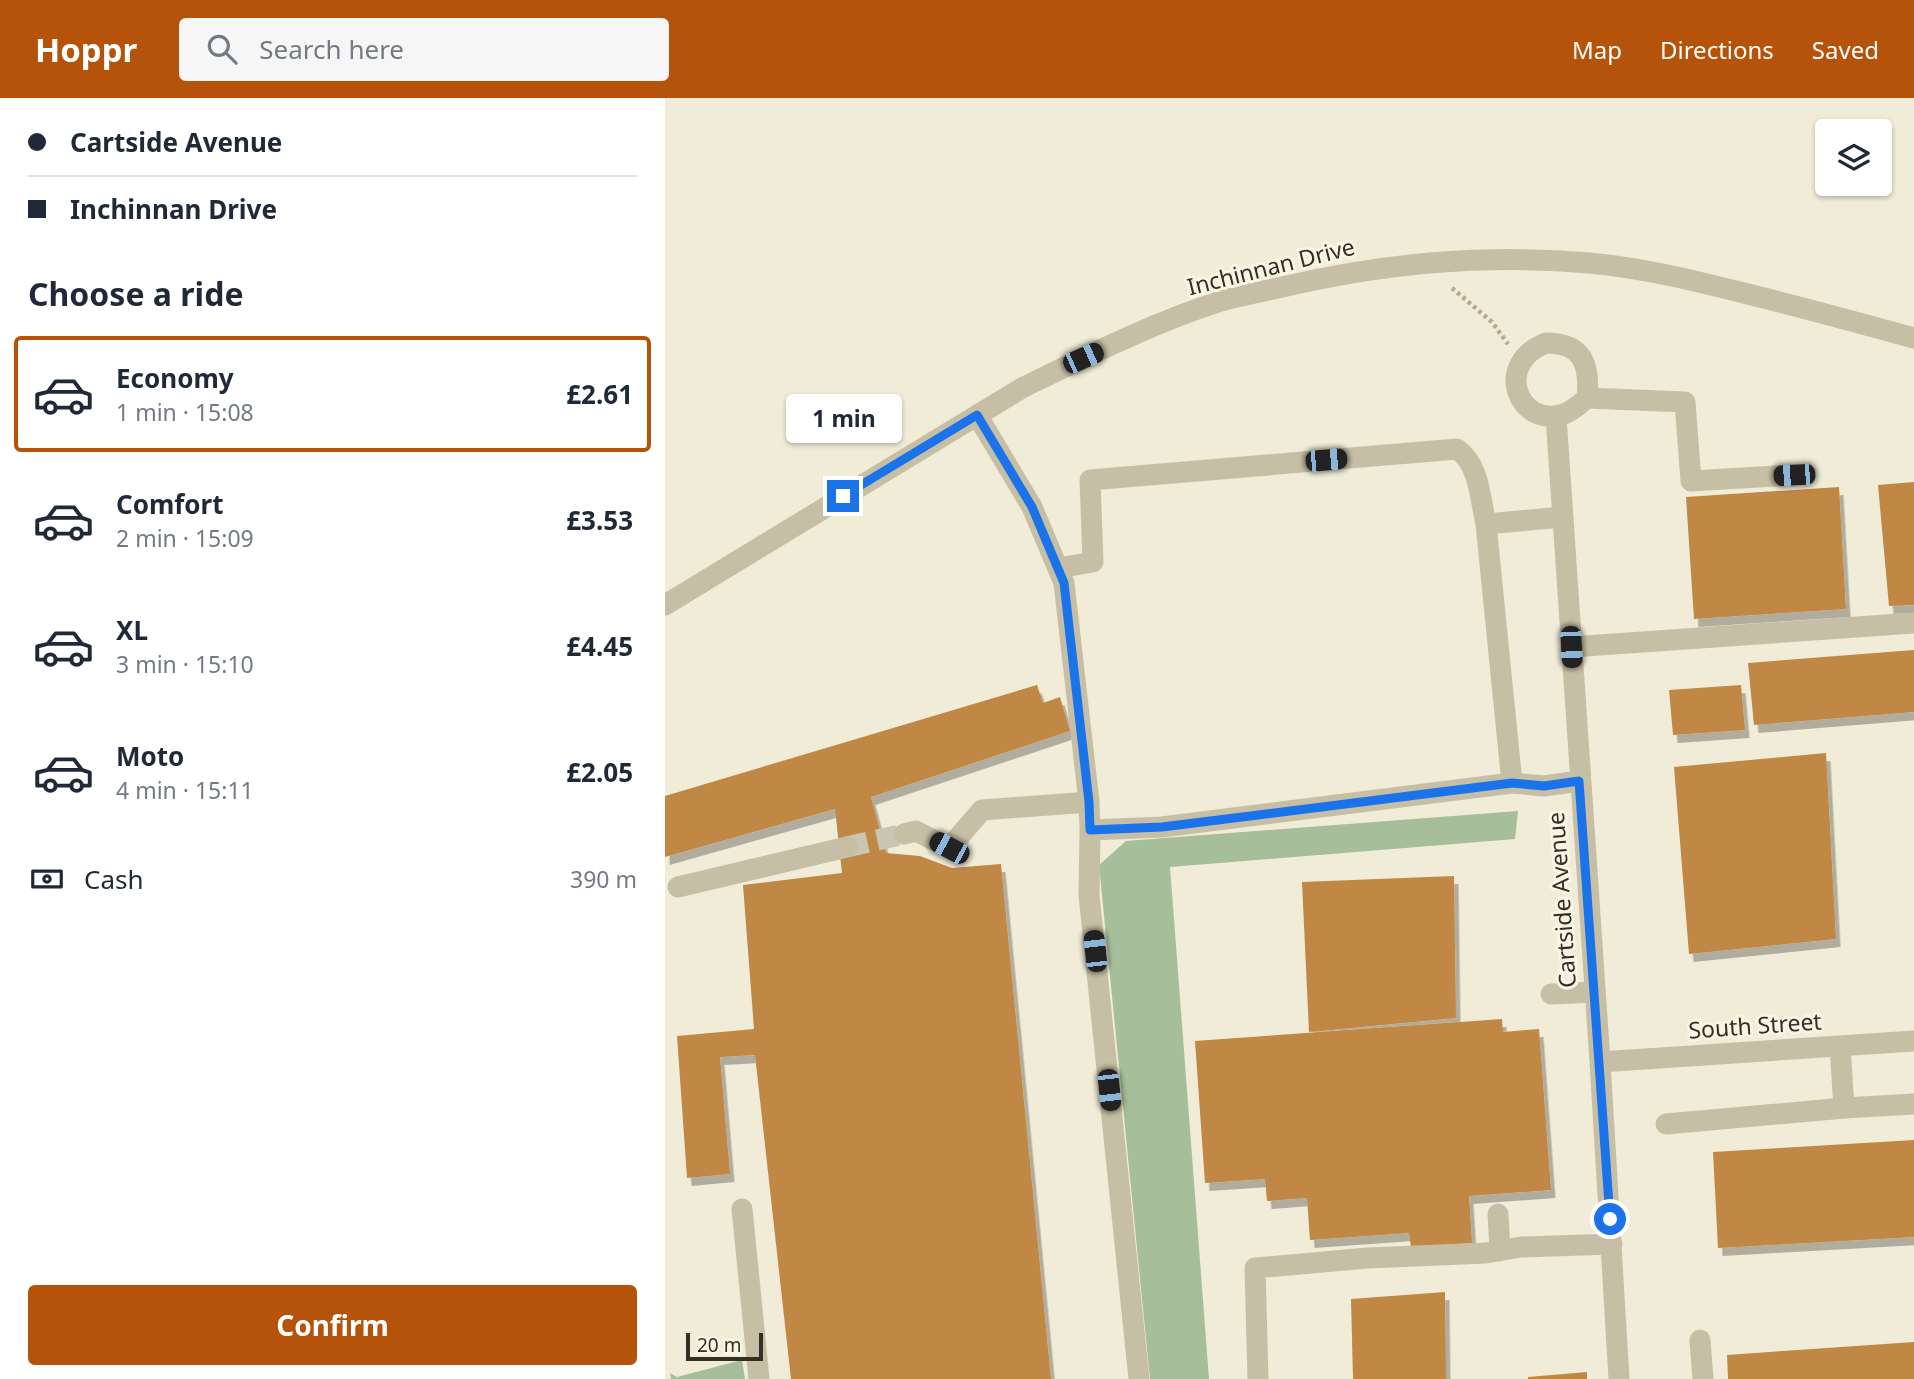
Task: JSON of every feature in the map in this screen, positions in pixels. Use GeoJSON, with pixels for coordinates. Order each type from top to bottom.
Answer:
{"type":"FeatureCollection","features":[{"type":"Feature","properties":{"kind":"street","name":"Inchinnan Drive"},"geometry":{"type":"LineString","coordinates":[[665,605],[1022,388],[1153,327],[1222,301],[1309,280],[1423,262],[1498,259],[1590,263],[1655,272],[1727,288],[1914,338]]}},
{"type":"Feature","properties":{"kind":"street"},"geometry":{"type":"LineString","coordinates":[[1587,398],[1587,366],[1580,355],[1570,347],[1546,343],[1534,348],[1520,362],[1516,387],[1529,408],[1540,414],[1556,416],[1568,413],[1587,398],[1685,402],[1691,481],[1794,475]]}},
{"type":"Feature","properties":{"kind":"street"},"geometry":{"type":"LineString","coordinates":[[977,415],[1032,507],[1064,583],[1089,802],[1089,895],[1139,1379]]}},
{"type":"Feature","properties":{"kind":"street","name":"Cartside Avenue"},"geometry":{"type":"LineString","coordinates":[[1556,416],[1619,1379]]}},
{"type":"Feature","properties":{"kind":"street"},"geometry":{"type":"LineString","coordinates":[[1058,568],[1093,562],[1090,481],[1457,449],[1469,457],[1486,524],[1512,783]]}},
{"type":"Feature","properties":{"kind":"street"},"geometry":{"type":"LineString","coordinates":[[1486,524],[1563,517]]}},
{"type":"Feature","properties":{"kind":"street"},"geometry":{"type":"LineString","coordinates":[[1571,647],[1914,623]]}},
{"type":"Feature","properties":{"kind":"street"},"geometry":{"type":"LineString","coordinates":[[1090,830],[1162,827],[1512,783],[1544,786],[1579,781]]}},
{"type":"Feature","properties":{"kind":"street"},"geometry":{"type":"LineString","coordinates":[[904,834],[916,831],[949,848],[963,836],[982,810],[1089,802]]}},
{"type":"Feature","properties":{"kind":"street"},"geometry":{"type":"LineString","coordinates":[[678,887],[847,847]]}},
{"type":"Feature","properties":{"kind":"street"},"geometry":{"type":"LineString","coordinates":[[1551,995],[1595,992]]}},
{"type":"Feature","properties":{"kind":"street","name":"South Street"},"geometry":{"type":"LineString","coordinates":[[1600,1062],[1914,1041]]}},
{"type":"Feature","properties":{"kind":"street"},"geometry":{"type":"LineString","coordinates":[[1840,1046],[1844,1108]]}},
{"type":"Feature","properties":{"kind":"street"},"geometry":{"type":"LineString","coordinates":[[1666,1124],[1914,1104]]}},
{"type":"Feature","properties":{"kind":"street"},"geometry":{"type":"LineString","coordinates":[[742,1209],[759,1379]]}},
{"type":"Feature","properties":{"kind":"street"},"geometry":{"type":"LineString","coordinates":[[1498,1214],[1500,1251]]}},
{"type":"Feature","properties":{"kind":"street"},"geometry":{"type":"LineString","coordinates":[[1258,1379],[1255,1268],[1368,1258],[1500,1251],[1521,1247],[1612,1244]]}},
{"type":"Feature","properties":{"kind":"street"},"geometry":{"type":"LineString","coordinates":[[1700,1340],[1703,1379]]}},
{"type":"Feature","properties":{"kind":"path"},"geometry":{"type":"LineString","coordinates":[[1452,288],[1492,322],[1520,362]]}},
{"type":"Feature","properties":{"kind":"green space"},"geometry":{"type":"Polygon","coordinates":[[[1518,811],[1515,839],[1170,867],[1209,1379],[1150,1379],[1099,865],[1126,841],[1518,811]]]}},
{"type":"Feature","properties":{"kind":"green space"},"geometry":{"type":"Polygon","coordinates":[[[742,1360],[745,1379],[671,1379],[670,1373],[677,1377],[742,1360]]]}},
{"type":"Feature","properties":{"kind":"building"},"geometry":{"type":"Polygon","coordinates":[[[1914,482],[1914,605],[1889,606],[1878,485],[1914,482]]]}},
{"type":"Feature","properties":{"kind":"building"},"geometry":{"type":"Polygon","coordinates":[[[1839,487],[1846,609],[1694,619],[1686,497],[1839,487]]]}},
{"type":"Feature","properties":{"kind":"building"},"geometry":{"type":"Polygon","coordinates":[[[1914,650],[1914,712],[1754,725],[1748,663],[1914,650]]]}},
{"type":"Feature","properties":{"kind":"building"},"geometry":{"type":"Polygon","coordinates":[[[1037,685],[1043,703],[1060,697],[1070,731],[871,797],[886,853],[920,856],[952,868],[1001,864],[1051,1379],[791,1379],[755,1055],[720,1057],[730,1174],[687,1178],[677,1036],[754,1029],[743,885],[842,873],[835,809],[665,857],[665,796],[1037,685]]]}},
{"type":"Feature","properties":{"kind":"building"},"geometry":{"type":"Polygon","coordinates":[[[1741,685],[1745,730],[1673,735],[1669,690],[1741,685]]]}},
{"type":"Feature","properties":{"kind":"building"},"geometry":{"type":"Polygon","coordinates":[[[1826,753],[1836,939],[1689,954],[1674,767],[1826,753]]]}},
{"type":"Feature","properties":{"kind":"building"},"geometry":{"type":"Polygon","coordinates":[[[1454,876],[1456,1018],[1309,1032],[1302,882],[1454,876]]]}},
{"type":"Feature","properties":{"kind":"building"},"geometry":{"type":"Polygon","coordinates":[[[1502,1019],[1503,1032],[1539,1029],[1551,1190],[1469,1196],[1472,1243],[1411,1247],[1409,1233],[1310,1240],[1307,1198],[1267,1201],[1265,1179],[1205,1183],[1195,1041],[1502,1019]]]}},
{"type":"Feature","properties":{"kind":"building"},"geometry":{"type":"Polygon","coordinates":[[[1914,1140],[1914,1237],[1718,1248],[1713,1152],[1914,1140]]]}},
{"type":"Feature","properties":{"kind":"building"},"geometry":{"type":"Polygon","coordinates":[[[1445,1292],[1446,1379],[1353,1379],[1351,1299],[1445,1292]]]}},
{"type":"Feature","properties":{"kind":"building"},"geometry":{"type":"Polygon","coordinates":[[[1914,1342],[1914,1379],[1728,1379],[1727,1355],[1914,1342]]]}},
{"type":"Feature","properties":{"kind":"building"},"geometry":{"type":"Polygon","coordinates":[[[1587,1372],[1587,1379],[1528,1379],[1528,1377],[1587,1372]]]}},
{"type":"Feature","properties":{"kind":"tunnel"},"geometry":{"type":"LineString","coordinates":[[847,847],[904,834]]}},
{"type":"Feature","properties":{"kind":"route"},"geometry":{"type":"LineString","coordinates":[[843,496],[977,415],[1032,507],[1064,583],[1090,830],[1162,827],[1512,783],[1544,786],[1579,781],[1610,1219]]}}]}
